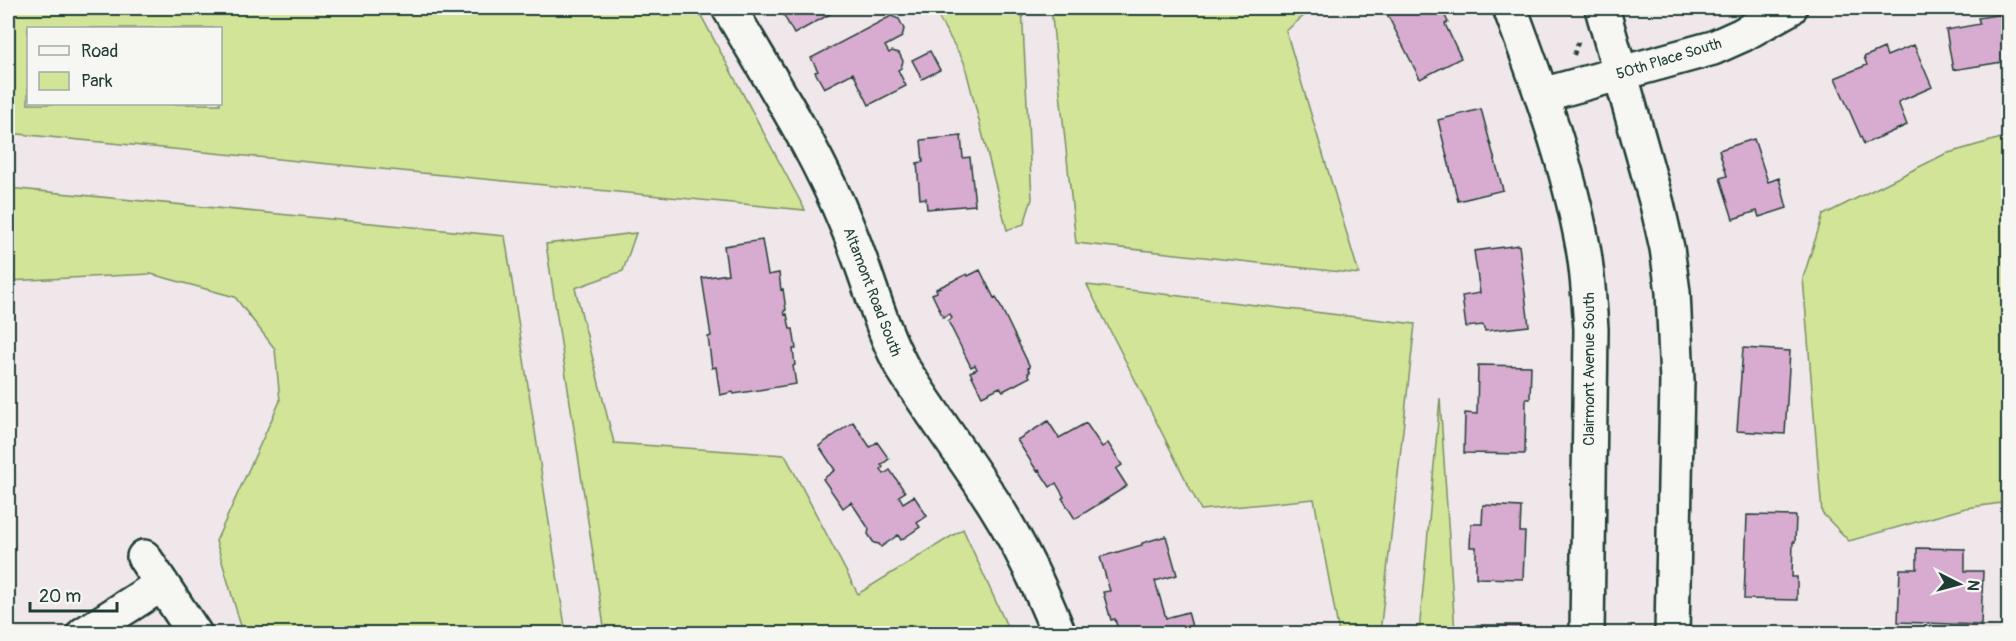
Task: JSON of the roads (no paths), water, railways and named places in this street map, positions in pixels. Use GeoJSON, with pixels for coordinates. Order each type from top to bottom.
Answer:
{"type":"FeatureCollection","features":[{"type":"Feature","properties":{"kind":"street","name":"Altamont Road South"},"geometry":{"type":"LineString","coordinates":[[729,8],[827,182],[847,225],[880,320],[898,360],[995,505],[1022,552],[1059,633]]}},
{"type":"Feature","properties":{"kind":"street","name":"Clairmont Avenue South"},"geometry":{"type":"LineString","coordinates":[[1510,8],[1542,95],[1576,212],[1589,289],[1591,340],[1587,633]]}},
{"type":"Feature","properties":{"kind":"street"},"geometry":{"type":"LineString","coordinates":[[1602,8],[1657,204],[1667,248],[1673,292],[1677,381],[1672,633]]}},
{"type":"Feature","properties":{"kind":"street","name":"50th Place South"},"geometry":{"type":"LineString","coordinates":[[1542,95],[1713,48],[1742,35],[1790,8]]}},
{"type":"Feature","properties":{"kind":"street"},"geometry":{"type":"LineString","coordinates":[[144,557],[195,633]]}},
{"type":"Feature","properties":{"kind":"street"},"geometry":{"type":"LineString","coordinates":[[84,633],[162,584]]}}]}
